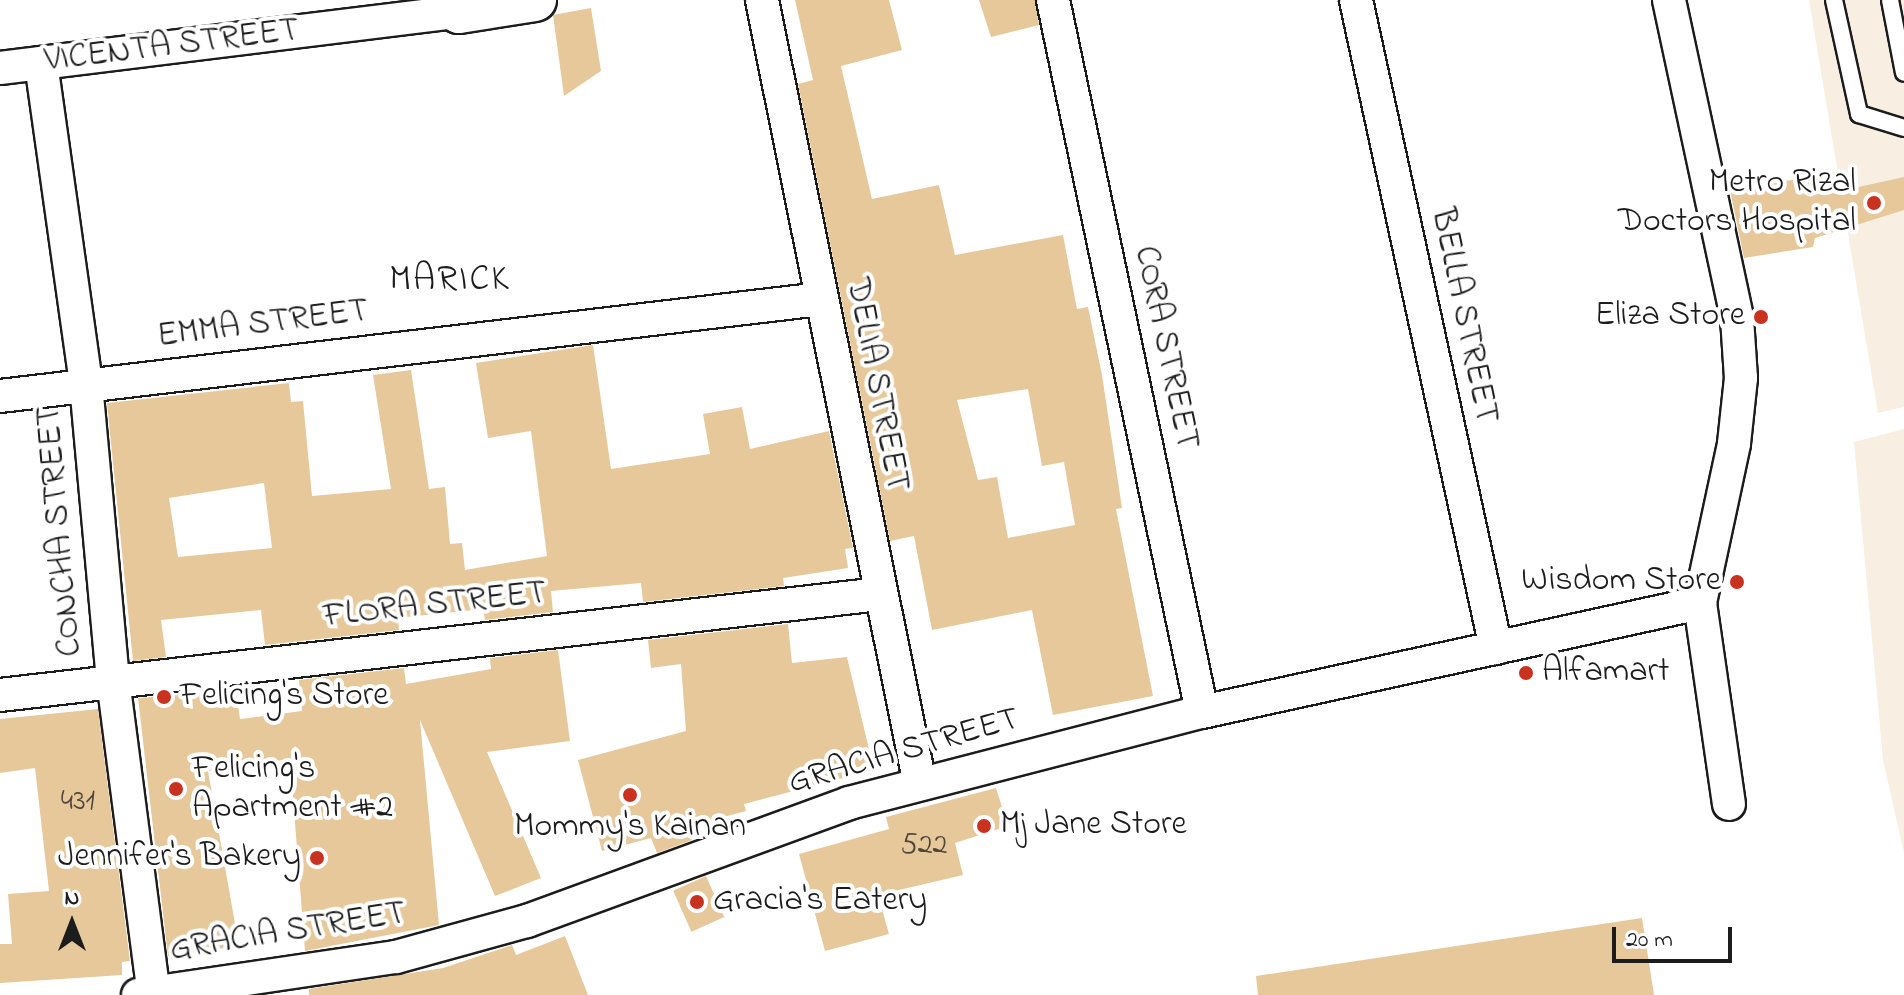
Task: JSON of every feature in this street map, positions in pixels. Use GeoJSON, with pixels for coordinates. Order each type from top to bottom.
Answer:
{"type":"FeatureCollection","features":[{"type":"Feature","properties":{"kind":"street","name":"VICENTA STREET"},"geometry":{"type":"LineString","coordinates":[[0,68],[458,6],[535,0]]}},
{"type":"Feature","properties":{"kind":"street","name":"DELIA STREET"},"geometry":{"type":"LineString","coordinates":[[762,0],[879,594],[920,784]]}},
{"type":"Feature","properties":{"kind":"street","name":"CORA STREET"},"geometry":{"type":"LineString","coordinates":[[1053,0],[1202,712]]}},
{"type":"Feature","properties":{"kind":"street","name":"BELLA STREET"},"geometry":{"type":"LineString","coordinates":[[1356,0],[1496,648]]}},
{"type":"Feature","properties":{"kind":"street"},"geometry":{"type":"LineString","coordinates":[[1669,0],[1737,318],[1741,378],[1700,603],[1729,804]]}},
{"type":"Feature","properties":{"kind":"street","name":"CONCHA STREET"},"geometry":{"type":"LineString","coordinates":[[41,63],[86,384],[113,680],[148,994]]}},
{"type":"Feature","properties":{"kind":"street","name":"EMMA STREET"},"geometry":{"type":"LineString","coordinates":[[0,396],[821,299]]}},
{"type":"Feature","properties":{"kind":"street","name":"FLORA STREET"},"geometry":{"type":"LineString","coordinates":[[0,695],[879,594]]}},
{"type":"Feature","properties":{"kind":"street","name":"GRACIA STREET"},"geometry":{"type":"LineString","coordinates":[[148,994],[252,987],[396,957],[527,921],[784,825],[920,784],[1202,712],[1700,603]]}},
{"type":"Feature","properties":{"kind":"lane"},"geometry":{"type":"LineString","coordinates":[[1834,0],[1859,114],[1904,128]]}},
{"type":"Feature","properties":{"kind":"lane"},"geometry":{"type":"LineString","coordinates":[[1890,0],[1904,73]]}},
{"type":"Feature","properties":{"kind":"shaded area","name":"Metro Rizal Doctors Hospital"},"geometry":{"type":"Polygon","coordinates":[[[1809,0],[1904,0],[1904,407],[1878,413],[1809,0]]]}},
{"type":"Feature","properties":{"kind":"shaded area"},"geometry":{"type":"Polygon","coordinates":[[[1904,429],[1904,853],[1883,760],[1854,442],[1904,429]]]}},
{"type":"Feature","properties":{"kind":"building"},"geometry":{"type":"Polygon","coordinates":[[[795,0],[889,0],[902,50],[841,66],[872,199],[939,185],[955,255],[1063,235],[1077,309],[1088,307],[1102,375],[1122,508],[1116,509],[1153,696],[1053,715],[1032,610],[932,630],[914,536],[890,541],[798,84],[813,80],[795,0]],[[1028,389],[957,400],[978,480],[997,477],[1008,538],[1075,525],[1064,462],[1042,466],[1028,389]]]}},
{"type":"Feature","properties":{"kind":"building"},"geometry":{"type":"Polygon","coordinates":[[[979,0],[1035,0],[1039,25],[991,37],[979,0]]]}},
{"type":"Feature","properties":{"kind":"building"},"geometry":{"type":"Polygon","coordinates":[[[591,8],[601,71],[564,96],[553,15],[591,8]]]}},
{"type":"Feature","properties":{"kind":"building"},"geometry":{"type":"Polygon","coordinates":[[[1904,177],[1904,210],[1815,238],[1813,247],[1744,258],[1729,185],[1819,178],[1822,195],[1904,177]]]}},
{"type":"Feature","properties":{"kind":"building"},"geometry":{"type":"Polygon","coordinates":[[[593,345],[611,469],[710,454],[703,414],[742,407],[750,449],[829,431],[853,548],[845,549],[848,568],[783,578],[784,586],[643,602],[641,583],[551,591],[553,612],[485,620],[483,609],[398,618],[399,630],[265,645],[261,610],[161,620],[166,657],[133,661],[107,403],[289,383],[291,402],[303,401],[312,496],[391,489],[373,375],[411,370],[429,489],[445,487],[450,544],[462,543],[465,570],[547,556],[531,431],[488,438],[476,363],[593,345]],[[264,483],[169,498],[178,557],[272,548],[264,483]]]}},
{"type":"Feature","properties":{"kind":"building"},"geometry":{"type":"Polygon","coordinates":[[[788,624],[792,663],[847,657],[874,770],[744,804],[746,811],[686,827],[692,840],[657,853],[651,838],[602,851],[578,760],[686,731],[681,664],[651,668],[648,640],[788,624]]]}},
{"type":"Feature","properties":{"kind":"building"},"geometry":{"type":"Polygon","coordinates":[[[558,650],[570,741],[487,752],[541,878],[495,896],[420,720],[439,925],[305,951],[290,759],[208,771],[239,946],[168,956],[138,698],[236,691],[240,719],[302,711],[299,680],[404,668],[406,684],[491,669],[490,658],[558,650]]]}},
{"type":"Feature","properties":{"kind":"building"},"geometry":{"type":"Polygon","coordinates":[[[98,709],[130,961],[122,962],[122,975],[0,983],[0,944],[12,944],[8,894],[49,891],[35,768],[0,773],[0,719],[98,709]]]}},
{"type":"Feature","properties":{"kind":"building"},"geometry":{"type":"Polygon","coordinates":[[[996,788],[1008,826],[955,843],[963,875],[878,895],[889,934],[825,951],[799,854],[889,829],[886,817],[996,788]]]}},
{"type":"Feature","properties":{"kind":"building","name":"Gracia's Eatery"},"geometry":{"type":"Polygon","coordinates":[[[706,876],[724,917],[691,932],[673,891],[706,876]]]}},
{"type":"Feature","properties":{"kind":"building"},"geometry":{"type":"Polygon","coordinates":[[[1642,918],[1654,995],[1258,995],[1256,976],[1642,918]]]}},
{"type":"Feature","properties":{"kind":"building"},"geometry":{"type":"Polygon","coordinates":[[[565,936],[588,995],[309,995],[309,989],[443,968],[512,945],[516,955],[565,936]]]}},
{"type":"Feature","properties":{"kind":"place","name":"Metro Rizal Doctors Hospital"},"geometry":{"type":"Point","coordinates":[1874,203]}},
{"type":"Feature","properties":{"kind":"place","name":"Eliza Store"},"geometry":{"type":"Point","coordinates":[1761,317]}},
{"type":"Feature","properties":{"kind":"place","name":"Wisdom Store"},"geometry":{"type":"Point","coordinates":[1737,582]}},
{"type":"Feature","properties":{"kind":"place","name":"Alfamart"},"geometry":{"type":"Point","coordinates":[1526,673]}},
{"type":"Feature","properties":{"kind":"place","name":"Felicing's Store"},"geometry":{"type":"Point","coordinates":[164,697]}},
{"type":"Feature","properties":{"kind":"place","name":"Felicing's Apartment #2"},"geometry":{"type":"Point","coordinates":[176,789]}},
{"type":"Feature","properties":{"kind":"place","name":"Mommy's Kainan"},"geometry":{"type":"Point","coordinates":[630,795]}},
{"type":"Feature","properties":{"kind":"place","name":"Mj Jane Store"},"geometry":{"type":"Point","coordinates":[984,826]}},
{"type":"Feature","properties":{"kind":"place","name":"Jennifer's Bakery"},"geometry":{"type":"Point","coordinates":[317,858]}},
{"type":"Feature","properties":{"kind":"place","name":"Gracia's Eatery"},"geometry":{"type":"Point","coordinates":[697,902]}},
{"type":"Feature","properties":{"kind":"district","name":"MARICK"},"geometry":{"type":"Point","coordinates":[450,281]}}]}
